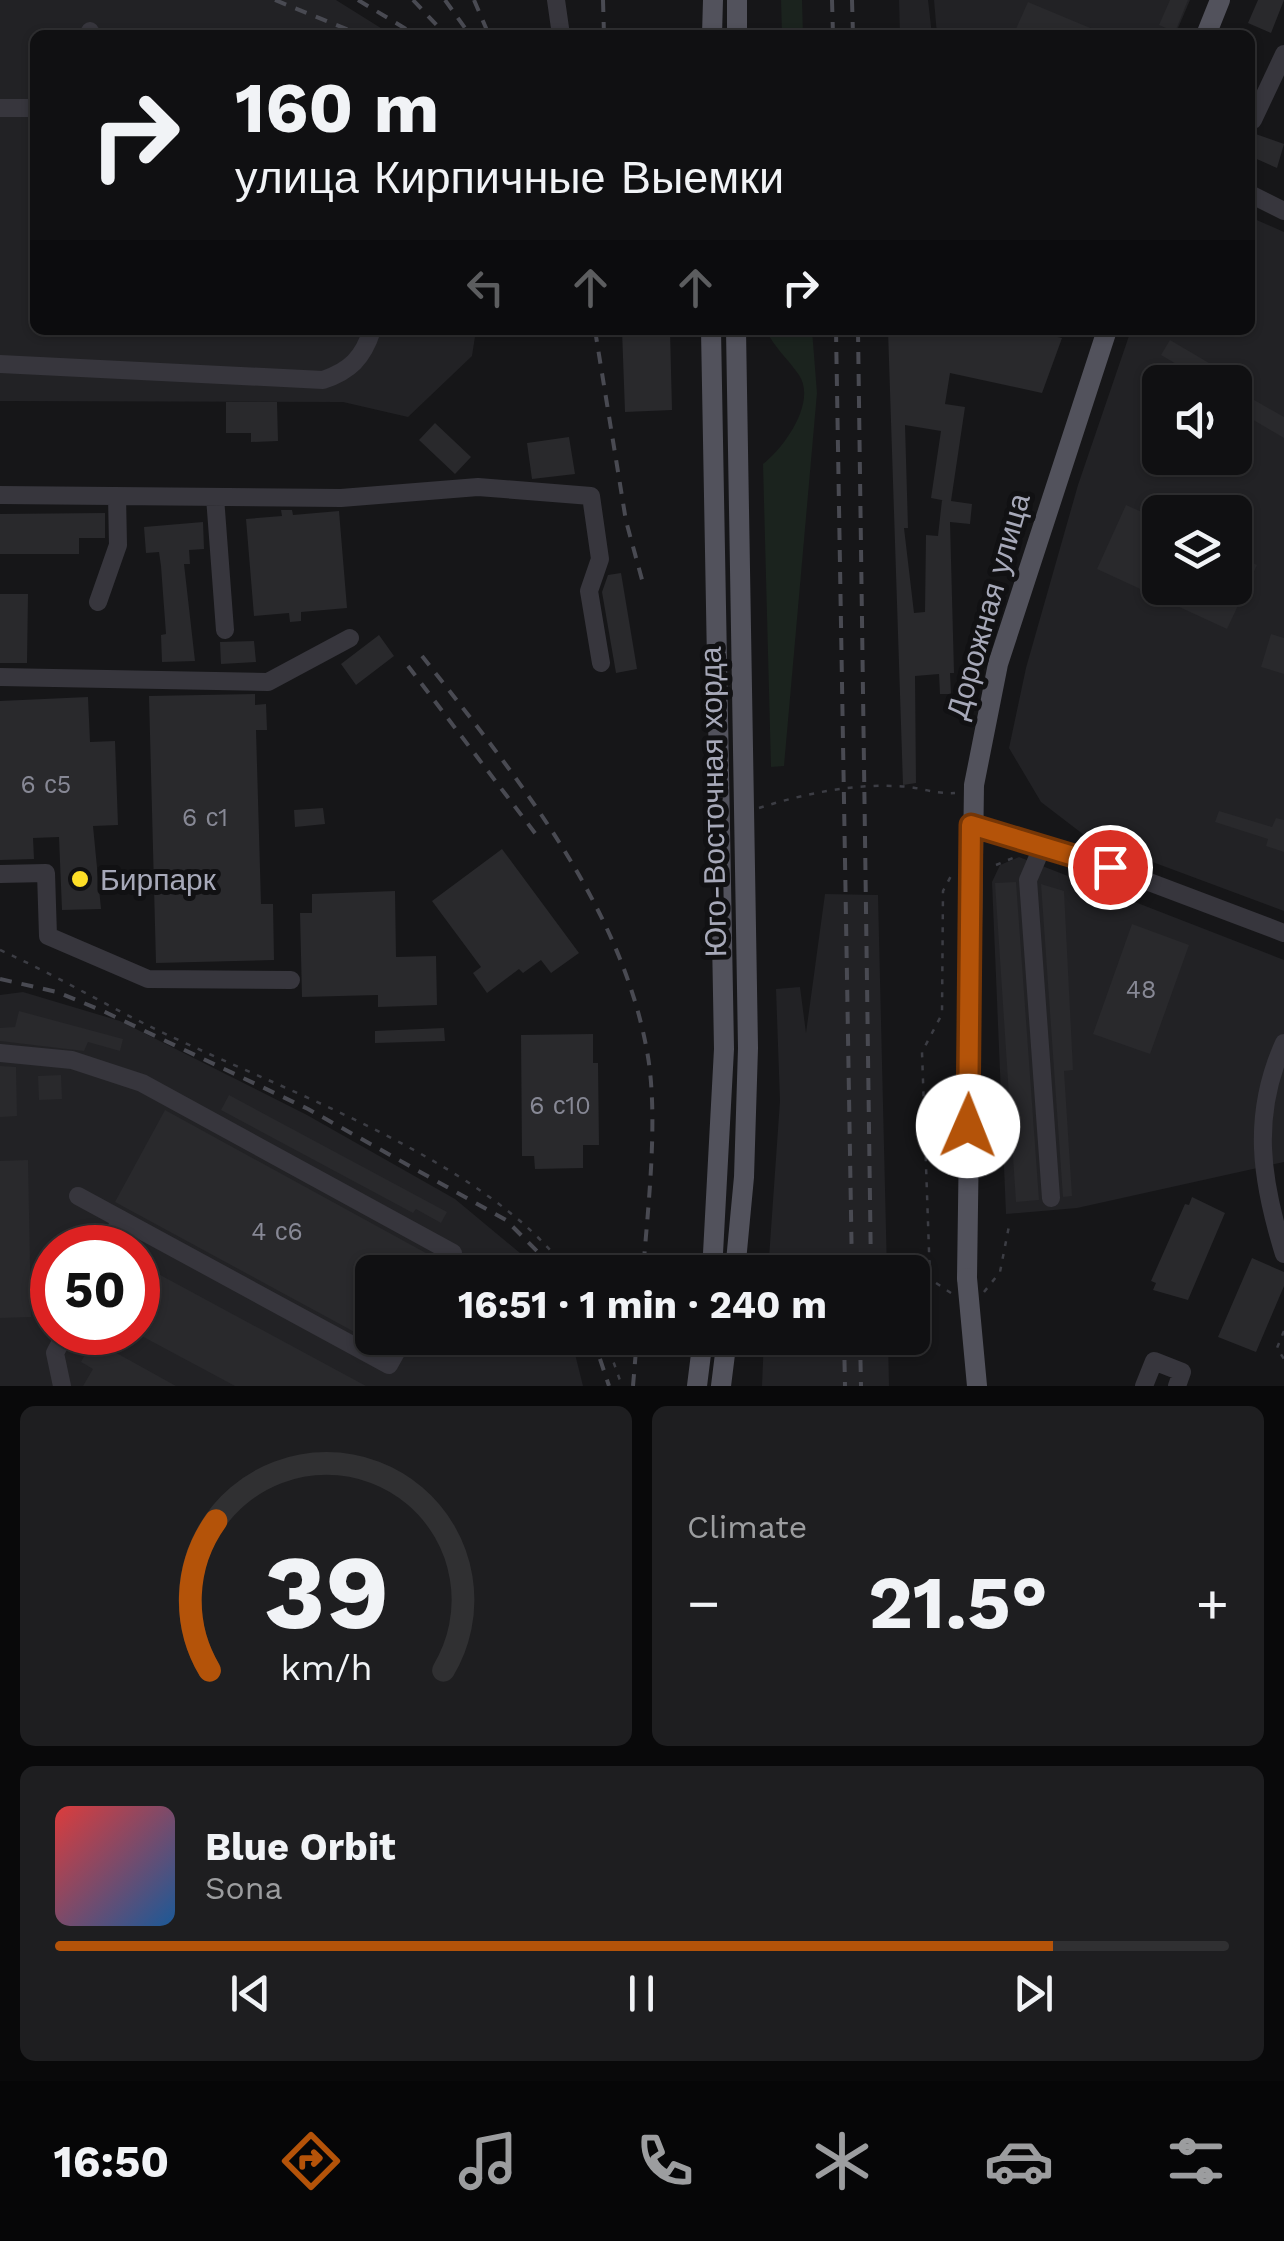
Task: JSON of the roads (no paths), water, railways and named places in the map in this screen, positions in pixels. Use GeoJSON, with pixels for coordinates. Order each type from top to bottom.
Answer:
{"type":"FeatureCollection","features":[{"type":"Feature","properties":{"kind":"main road"},"geometry":{"type":"LineString","coordinates":[[712,30],[713,0]]}},
{"type":"Feature","properties":{"kind":"main road"},"geometry":{"type":"LineString","coordinates":[[737,30],[738,0]]}},
{"type":"Feature","properties":{"kind":"main road"},"geometry":{"type":"LineString","coordinates":[[1208,30],[1220,0]]}},
{"type":"Feature","properties":{"kind":"main road","name":"Юго-Восточная хорда"},"geometry":{"type":"LineString","coordinates":[[711,335],[724,1049],[713,1255]]}},
{"type":"Feature","properties":{"kind":"main road","name":"Юго-Восточная хорда"},"geometry":{"type":"LineString","coordinates":[[736,335],[748,1048],[744,1178],[737,1255]]}},
{"type":"Feature","properties":{"kind":"main road","name":"Дорожная улица"},"geometry":{"type":"LineString","coordinates":[[977,1386],[966,1278],[971,825],[982,731],[998,664],[1105,335]]}},
{"type":"Feature","properties":{"kind":"main road"},"geometry":{"type":"LineString","coordinates":[[697,1386],[702,1355]]}},
{"type":"Feature","properties":{"kind":"main road"},"geometry":{"type":"LineString","coordinates":[[721,1386],[726,1355]]}},
{"type":"Feature","properties":{"kind":"street"},"geometry":{"type":"LineString","coordinates":[[556,0],[560,30]]}},
{"type":"Feature","properties":{"kind":"street"},"geometry":{"type":"LineString","coordinates":[[1255,116],[1284,54]]}},
{"type":"Feature","properties":{"kind":"street"},"geometry":{"type":"LineString","coordinates":[[0,108],[30,108]]}},
{"type":"Feature","properties":{"kind":"street"},"geometry":{"type":"LineString","coordinates":[[1255,196],[1284,211]]}},
{"type":"Feature","properties":{"kind":"street"},"geometry":{"type":"LineString","coordinates":[[0,364],[322,380],[342,374],[356,362],[370,335]]}},
{"type":"Feature","properties":{"kind":"street"},"geometry":{"type":"LineString","coordinates":[[0,496],[341,498],[478,486],[591,496],[600,559],[589,590],[602,662]]}},
{"type":"Feature","properties":{"kind":"street"},"geometry":{"type":"LineString","coordinates":[[98,602],[118,546],[117,496]]}},
{"type":"Feature","properties":{"kind":"street"},"geometry":{"type":"LineString","coordinates":[[216,498],[225,630]]}},
{"type":"Feature","properties":{"kind":"street"},"geometry":{"type":"LineString","coordinates":[[0,676],[268,682],[350,638]]}},
{"type":"Feature","properties":{"kind":"street"},"geometry":{"type":"LineString","coordinates":[[971,825],[1043,845],[1284,933]]}},
{"type":"Feature","properties":{"kind":"street"},"geometry":{"type":"LineString","coordinates":[[1043,845],[1028,880],[1051,1198]]}},
{"type":"Feature","properties":{"kind":"street"},"geometry":{"type":"LineString","coordinates":[[0,874],[46,873],[48,936],[148,979],[291,980]]}},
{"type":"Feature","properties":{"kind":"street"},"geometry":{"type":"LineString","coordinates":[[1284,1043],[1262,1117],[1265,1194],[1284,1254]]}},
{"type":"Feature","properties":{"kind":"street"},"geometry":{"type":"LineString","coordinates":[[0,1053],[72,1060],[142,1084],[453,1252],[451,1255]]}},
{"type":"Feature","properties":{"kind":"street"},"geometry":{"type":"LineString","coordinates":[[78,1196],[355,1346]]}},
{"type":"Feature","properties":{"kind":"street"},"geometry":{"type":"LineString","coordinates":[[118,1225],[121,1219]]}},
{"type":"Feature","properties":{"kind":"street"},"geometry":{"type":"LineString","coordinates":[[55,1355],[62,1386]]}},
{"type":"Feature","properties":{"kind":"street"},"geometry":{"type":"LineString","coordinates":[[371,1355],[388,1364],[394,1355]]}},
{"type":"Feature","properties":{"kind":"street"},"geometry":{"type":"LineString","coordinates":[[1144,1386],[1154,1361],[1182,1372],[1177,1386]]}},
{"type":"Feature","properties":{"kind":"railway"},"geometry":{"type":"LineString","coordinates":[[275,0],[349,30]]}},
{"type":"Feature","properties":{"kind":"railway"},"geometry":{"type":"LineString","coordinates":[[358,0],[408,30]]}},
{"type":"Feature","properties":{"kind":"railway"},"geometry":{"type":"LineString","coordinates":[[413,0],[441,30]]}},
{"type":"Feature","properties":{"kind":"railway"},"geometry":{"type":"LineString","coordinates":[[445,0],[466,30]]}},
{"type":"Feature","properties":{"kind":"railway"},"geometry":{"type":"LineString","coordinates":[[474,0],[487,30]]}},
{"type":"Feature","properties":{"kind":"railway"},"geometry":{"type":"LineString","coordinates":[[603,0],[604,30]]}},
{"type":"Feature","properties":{"kind":"railway"},"geometry":{"type":"LineString","coordinates":[[832,0],[833,30]]}},
{"type":"Feature","properties":{"kind":"railway"},"geometry":{"type":"LineString","coordinates":[[852,0],[853,30]]}},
{"type":"Feature","properties":{"kind":"railway"},"geometry":{"type":"LineString","coordinates":[[596,335],[626,521],[644,587]]}},
{"type":"Feature","properties":{"kind":"railway"},"geometry":{"type":"LineString","coordinates":[[836,335],[852,1255]]}},
{"type":"Feature","properties":{"kind":"railway"},"geometry":{"type":"LineString","coordinates":[[858,335],[871,1255]]}},
{"type":"Feature","properties":{"kind":"railway"},"geometry":{"type":"LineString","coordinates":[[422,656],[492,746],[558,841],[588,891],[633,996],[647,1051],[652,1104],[644,1255]]}},
{"type":"Feature","properties":{"kind":"railway"},"geometry":{"type":"LineString","coordinates":[[408,666],[538,837]]}},
{"type":"Feature","properties":{"kind":"railway"},"geometry":{"type":"LineString","coordinates":[[0,979],[57,992],[103,1011],[308,1109],[506,1220],[541,1255]]}},
{"type":"Feature","properties":{"kind":"railway"},"geometry":{"type":"LineString","coordinates":[[599,1355],[609,1386]]}},
{"type":"Feature","properties":{"kind":"railway"},"geometry":{"type":"LineString","coordinates":[[633,1386],[636,1355]]}},
{"type":"Feature","properties":{"kind":"railway"},"geometry":{"type":"LineString","coordinates":[[844,1355],[845,1386]]}},
{"type":"Feature","properties":{"kind":"railway"},"geometry":{"type":"LineString","coordinates":[[860,1355],[861,1386]]}},
{"type":"Feature","properties":{"kind":"place","name":"Бирпарк"},"geometry":{"type":"Point","coordinates":[80,879]}}]}
